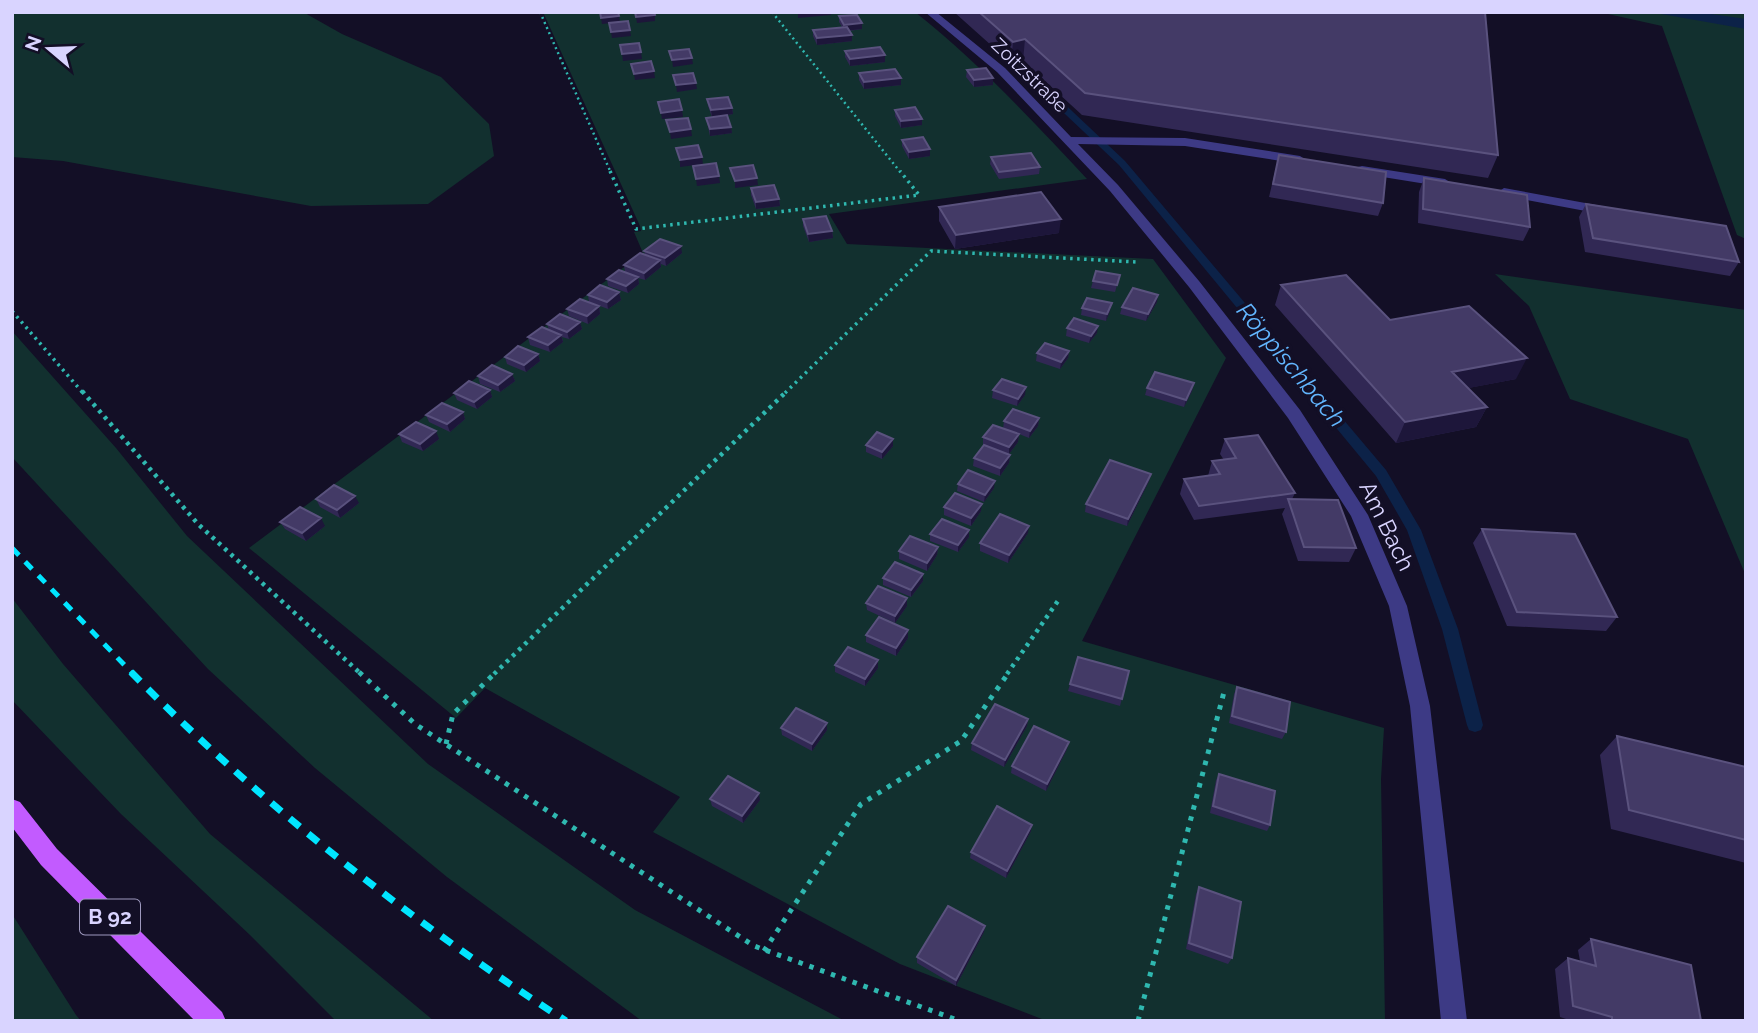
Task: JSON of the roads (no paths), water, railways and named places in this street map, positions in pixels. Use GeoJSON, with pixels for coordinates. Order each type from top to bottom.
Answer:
{"type":"FeatureCollection","features":[{"type":"Feature","properties":{"kind":"main road","name":"B 92"},"geometry":{"type":"LineString","coordinates":[[12,809],[49,857],[213,1021]]}},
{"type":"Feature","properties":{"kind":"street","name":"Zoitzstraße"},"geometry":{"type":"LineString","coordinates":[[930,12],[992,62],[1079,139]]}},
{"type":"Feature","properties":{"kind":"street"},"geometry":{"type":"LineString","coordinates":[[1079,139],[1185,142],[1307,161]]}},
{"type":"Feature","properties":{"kind":"street","name":"Am Bach"},"geometry":{"type":"LineString","coordinates":[[1079,139],[1301,425],[1359,515],[1398,606],[1420,706],[1454,1021]]}},
{"type":"Feature","properties":{"kind":"street"},"geometry":{"type":"LineString","coordinates":[[1348,167],[1456,184]]}},
{"type":"Feature","properties":{"kind":"street"},"geometry":{"type":"LineString","coordinates":[[1496,191],[1615,213]]}},
{"type":"Feature","properties":{"kind":"water"},"geometry":{"type":"Polygon","coordinates":[[[1650,12],[1697,12],[1746,19],[1746,29],[1650,12]]]}},
{"type":"Feature","properties":{"kind":"waterway","name":"Röppischbach"},"geometry":{"type":"LineString","coordinates":[[1015,62],[1122,163],[1381,473],[1414,530],[1450,629],[1475,725]]}},
{"type":"Feature","properties":{"kind":"railway"},"geometry":{"type":"LineString","coordinates":[[12,548],[132,673]]}},
{"type":"Feature","properties":{"kind":"railway"},"geometry":{"type":"LineString","coordinates":[[132,673],[232,768],[339,858],[450,943],[566,1021]]}}]}
